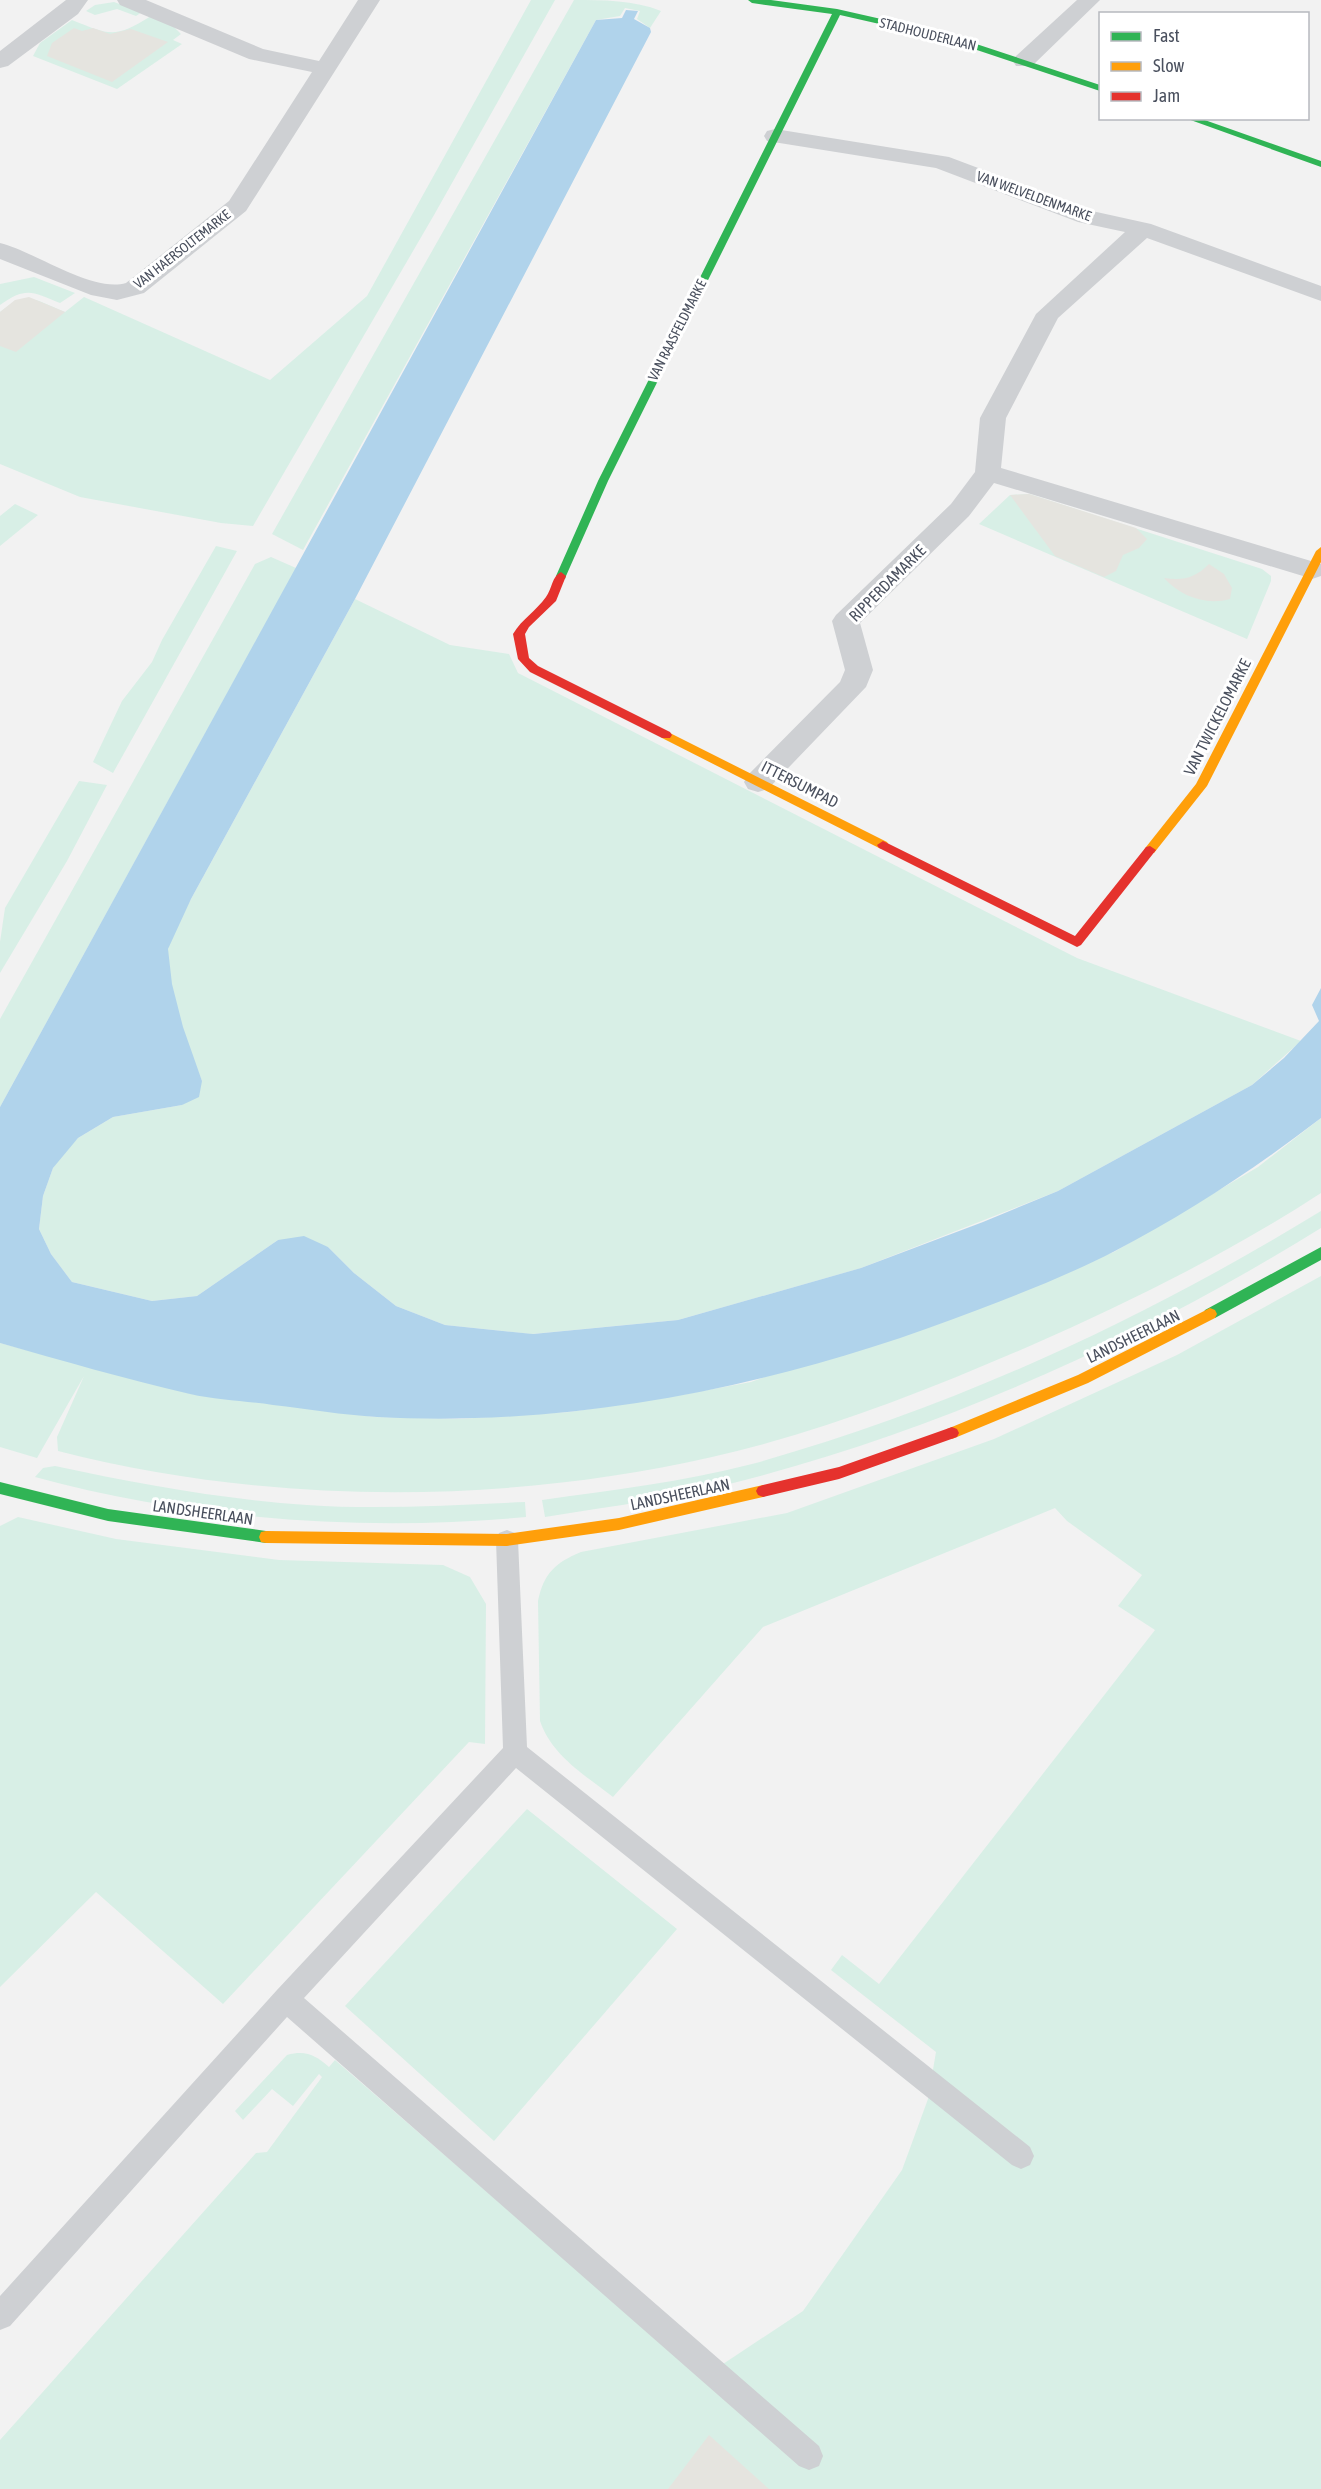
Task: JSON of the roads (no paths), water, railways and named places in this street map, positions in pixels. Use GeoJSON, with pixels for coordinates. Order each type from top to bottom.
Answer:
{"type":"FeatureCollection","features":[{"type":"Feature","properties":{"kind":"street"},"geometry":{"type":"LineString","coordinates":[[0,61],[70,9],[77,0]]}},
{"type":"Feature","properties":{"kind":"street"},"geometry":{"type":"LineString","coordinates":[[128,0],[257,54],[324,68]]}},
{"type":"Feature","properties":{"kind":"street","name":"VAN HAERSOLTEMARKE"},"geometry":{"type":"LineString","coordinates":[[6,260],[91,288],[117,293],[135,288],[238,206],[369,0]]}},
{"type":"Feature","properties":{"kind":"street","name":"STADHOUDERLAAN"},"geometry":{"type":"LineString","coordinates":[[752,0],[837,12],[944,36],[1099,87]]}},
{"type":"Feature","properties":{"kind":"street"},"geometry":{"type":"LineString","coordinates":[[1024,61],[1089,0]]}},
{"type":"Feature","properties":{"kind":"street","name":"VAN RAASFELDMARKE"},"geometry":{"type":"LineString","coordinates":[[520,645],[519,634],[525,624],[552,598],[603,481],[837,12]]}},
{"type":"Feature","properties":{"kind":"street"},"geometry":{"type":"LineString","coordinates":[[1195,120],[1321,164]]}},
{"type":"Feature","properties":{"kind":"street","name":"VAN WELVELDENMARKE"},"geometry":{"type":"LineString","coordinates":[[775,136],[941,162],[1086,217],[1143,229],[1321,294]]}},
{"type":"Feature","properties":{"kind":"street"},"geometry":{"type":"LineString","coordinates":[[1143,229],[1048,314],[993,418],[988,473],[1316,561]]}},
{"type":"Feature","properties":{"kind":"street","name":"RIPPERDAMARKE"},"geometry":{"type":"LineString","coordinates":[[758,782],[852,687],[859,670],[846,621],[960,510],[988,473]]}},
{"type":"Feature","properties":{"kind":"street","name":"VAN TWICKELOMARKE"},"geometry":{"type":"LineString","coordinates":[[1077,942],[1201,786],[1316,561]]}},
{"type":"Feature","properties":{"kind":"street","name":"ITTERSUMPAD"},"geometry":{"type":"LineString","coordinates":[[520,645],[524,659],[534,669],[1077,942]]}},
{"type":"Feature","properties":{"kind":"street","name":"LANDSHEERLAAN"},"geometry":{"type":"LineString","coordinates":[[0,1488],[108,1515],[186,1528],[274,1538],[507,1540],[619,1524],[839,1473],[916,1447],[1083,1379],[1143,1350],[1321,1253]]}},
{"type":"Feature","properties":{"kind":"lane"},"geometry":{"type":"LineString","coordinates":[[0,2316],[286,1998],[515,1752],[507,1540]]}},
{"type":"Feature","properties":{"kind":"lane"},"geometry":{"type":"LineString","coordinates":[[515,1752],[1021,2156]]}},
{"type":"Feature","properties":{"kind":"lane"},"geometry":{"type":"LineString","coordinates":[[286,1998],[810,2456]]}},
{"type":"Feature","properties":{"kind":"water"},"geometry":{"type":"Polygon","coordinates":[[[626,10],[638,11],[634,19],[650,28],[651,32],[355,599],[191,899],[168,949],[172,984],[183,1027],[202,1081],[199,1097],[182,1105],[113,1117],[78,1138],[53,1168],[43,1196],[39,1229],[51,1254],[72,1282],[152,1301],[197,1296],[278,1240],[304,1236],[328,1247],[354,1273],[396,1306],[445,1325],[533,1334],[678,1320],[861,1268],[1058,1191],[1252,1085],[1284,1058],[1319,1021],[1312,1005],[1321,988],[1321,1118],[1272,1155],[1195,1205],[1115,1251],[1065,1275],[997,1303],[834,1359],[760,1379],[684,1395],[608,1407],[531,1415],[454,1419],[377,1417],[190,1394],[0,1343],[0,1107],[596,20],[622,18],[626,10]]]}}]}
